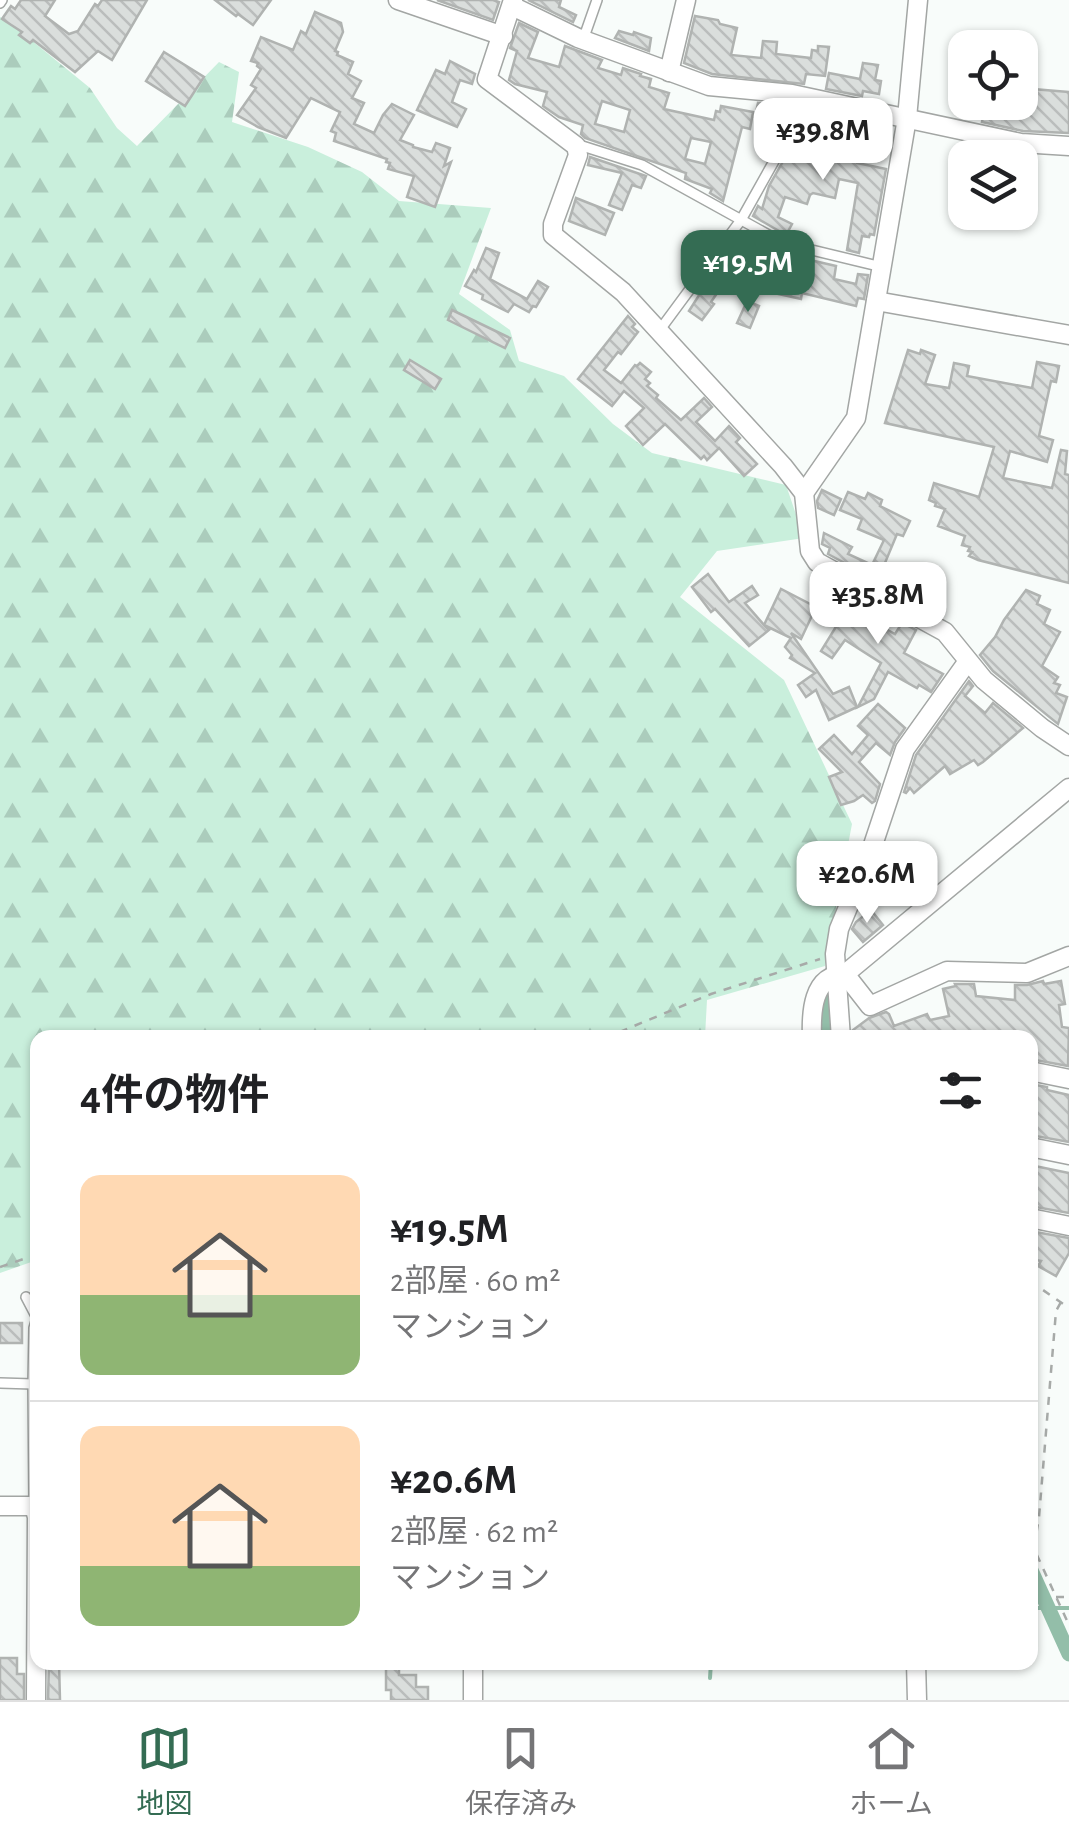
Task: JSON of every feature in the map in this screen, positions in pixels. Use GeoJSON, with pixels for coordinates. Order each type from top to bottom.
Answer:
{"type":"FeatureCollection","features":[{"type":"Feature","properties":{"kind":"street"},"geometry":{"type":"LineString","coordinates":[[398,0],[503,36]]}},
{"type":"Feature","properties":{"kind":"street"},"geometry":{"type":"LineString","coordinates":[[669,72],[686,0]]}},
{"type":"Feature","properties":{"kind":"street"},"geometry":{"type":"LineString","coordinates":[[804,494],[856,418],[907,118],[918,0]]}},
{"type":"Feature","properties":{"kind":"street"},"geometry":{"type":"LineString","coordinates":[[1069,146],[1022,143],[792,94],[708,86],[583,40],[512,3],[487,79],[576,146],[578,154],[553,224],[553,235],[623,292],[783,466],[804,494],[810,551],[817,562],[945,632],[984,680],[1069,746]]}},
{"type":"Feature","properties":{"kind":"street"},"geometry":{"type":"LineString","coordinates":[[876,300],[1069,334]]}},
{"type":"Feature","properties":{"kind":"street"},"geometry":{"type":"LineString","coordinates":[[840,1030],[841,974],[836,954],[839,930],[869,858],[905,749],[968,661]]}},
{"type":"Feature","properties":{"kind":"street"},"geometry":{"type":"LineString","coordinates":[[812,1030],[811,1012],[818,988],[841,974],[1069,788]]}},
{"type":"Feature","properties":{"kind":"street"},"geometry":{"type":"LineString","coordinates":[[841,974],[870,1006],[947,971],[1027,973],[1069,956]]}},
{"type":"Feature","properties":{"kind":"street"},"geometry":{"type":"LineString","coordinates":[[1038,1073],[1069,1079]]}},
{"type":"Feature","properties":{"kind":"street"},"geometry":{"type":"LineString","coordinates":[[1038,1148],[1069,1155]]}},
{"type":"Feature","properties":{"kind":"street"},"geometry":{"type":"LineString","coordinates":[[1038,1220],[1069,1226]]}},
{"type":"Feature","properties":{"kind":"street"},"geometry":{"type":"LineString","coordinates":[[0,1506],[30,1506]]}},
{"type":"Feature","properties":{"kind":"street"},"geometry":{"type":"LineString","coordinates":[[36,1670],[36,1700]]}},
{"type":"Feature","properties":{"kind":"street"},"geometry":{"type":"LineString","coordinates":[[472,1670],[473,1700]]}},
{"type":"Feature","properties":{"kind":"street"},"geometry":{"type":"LineString","coordinates":[[916,1670],[917,1700]]}},
{"type":"Feature","properties":{"kind":"lane"},"geometry":{"type":"LineString","coordinates":[[583,40],[597,0]]}},
{"type":"Feature","properties":{"kind":"lane"},"geometry":{"type":"LineString","coordinates":[[659,331],[741,220],[782,145],[792,94]]}},
{"type":"Feature","properties":{"kind":"lane"},"geometry":{"type":"LineString","coordinates":[[571,143],[642,165],[782,242],[882,267]]}},
{"type":"Feature","properties":{"kind":"lane"},"geometry":{"type":"LineString","coordinates":[[26,1297],[30,1305]]}},
{"type":"Feature","properties":{"kind":"lane"},"geometry":{"type":"LineString","coordinates":[[0,1383],[30,1384]]}},
{"type":"Feature","properties":{"kind":"path"},"geometry":{"type":"LineString","coordinates":[[624,1030],[712,994],[836,954]]}},
{"type":"Feature","properties":{"kind":"path"},"geometry":{"type":"LineString","coordinates":[[0,1267],[30,1257]]}},
{"type":"Feature","properties":{"kind":"path"},"geometry":{"type":"LineString","coordinates":[[1038,1286],[1069,1308]]}},
{"type":"Feature","properties":{"kind":"path"},"geometry":{"type":"LineString","coordinates":[[1038,1517],[1056,1311],[1062,1302]]}},
{"type":"Feature","properties":{"kind":"path"},"geometry":{"type":"LineString","coordinates":[[1038,1557],[1069,1625]]}},
{"type":"Feature","properties":{"kind":"path"},"geometry":{"type":"LineString","coordinates":[[1057,1600],[1069,1597]]}},
{"type":"Feature","properties":{"kind":"green space"},"geometry":{"type":"Polygon","coordinates":[[[0,17],[90,88],[117,128],[137,146],[219,62],[239,72],[232,122],[308,147],[362,172],[399,201],[491,208],[459,294],[510,330],[519,361],[564,376],[613,424],[652,453],[786,485],[804,538],[717,551],[680,597],[784,680],[852,824],[825,966],[707,1000],[705,1030],[30,1030],[30,1262],[0,1273],[0,17]]]}},
{"type":"Feature","properties":{"kind":"building"},"geometry":{"type":"Polygon","coordinates":[[[21,0],[55,0],[45,16],[69,34],[78,31],[95,4],[98,6],[102,0],[147,0],[112,60],[98,51],[75,72],[2,19],[21,0]]]}},
{"type":"Feature","properties":{"kind":"building"},"geometry":{"type":"Polygon","coordinates":[[[215,0],[271,0],[253,25],[215,0]]]}},
{"type":"Feature","properties":{"kind":"building"},"geometry":{"type":"Polygon","coordinates":[[[437,0],[493,0],[499,2],[493,20],[437,0]]]}},
{"type":"Feature","properties":{"kind":"building"},"geometry":{"type":"Polygon","coordinates":[[[528,0],[561,0],[559,7],[576,15],[573,22],[528,0]]]}},
{"type":"Feature","properties":{"kind":"building"},"geometry":{"type":"Polygon","coordinates":[[[315,12],[341,23],[343,32],[335,51],[353,62],[348,74],[361,81],[352,98],[364,103],[354,124],[374,133],[392,104],[414,115],[400,140],[432,152],[436,143],[450,148],[444,166],[451,162],[435,207],[407,197],[414,176],[388,169],[387,159],[334,141],[336,133],[331,131],[340,112],[311,98],[286,138],[237,115],[256,88],[251,85],[261,69],[251,61],[261,37],[293,50],[301,31],[306,34],[315,12]]]}},
{"type":"Feature","properties":{"kind":"building"},"geometry":{"type":"Polygon","coordinates":[[[695,16],[737,28],[731,55],[761,58],[763,41],[777,42],[776,54],[811,58],[812,50],[818,51],[818,46],[829,47],[825,76],[806,74],[804,84],[712,74],[684,63],[695,16]]]}},
{"type":"Feature","properties":{"kind":"building"},"geometry":{"type":"Polygon","coordinates":[[[519,23],[538,32],[528,58],[559,67],[565,46],[602,60],[598,68],[621,75],[623,68],[651,79],[649,87],[669,93],[664,109],[714,120],[721,106],[753,112],[750,129],[742,127],[723,201],[710,193],[712,189],[685,179],[686,173],[585,138],[581,134],[583,125],[559,117],[543,106],[547,92],[509,80],[517,51],[510,48],[519,23]],[[602,101],[595,124],[624,132],[630,110],[602,101]],[[691,138],[685,159],[705,164],[711,142],[691,138]]]}},
{"type":"Feature","properties":{"kind":"building"},"geometry":{"type":"Polygon","coordinates":[[[619,31],[651,38],[649,51],[615,38],[619,31]]]}},
{"type":"Feature","properties":{"kind":"building"},"geometry":{"type":"Polygon","coordinates":[[[164,52],[204,77],[185,106],[146,81],[164,52]]]}},
{"type":"Feature","properties":{"kind":"building"},"geometry":{"type":"Polygon","coordinates":[[[450,61],[475,74],[472,84],[460,80],[453,99],[466,109],[457,127],[417,110],[436,70],[445,74],[450,61]]]}},
{"type":"Feature","properties":{"kind":"building"},"geometry":{"type":"Polygon","coordinates":[[[863,63],[878,65],[875,80],[881,81],[879,94],[863,91],[862,96],[826,89],[829,73],[860,79],[863,63]]]}},
{"type":"Feature","properties":{"kind":"building"},"geometry":{"type":"Polygon","coordinates":[[[1038,89],[1069,92],[1069,133],[1023,131],[982,122],[1038,120],[1038,89]]]}},
{"type":"Feature","properties":{"kind":"building"},"geometry":{"type":"Polygon","coordinates":[[[758,103],[782,106],[779,122],[755,117],[758,103]]]}},
{"type":"Feature","properties":{"kind":"building"},"geometry":{"type":"Polygon","coordinates":[[[796,120],[817,125],[814,138],[834,141],[831,150],[858,157],[857,163],[886,169],[874,235],[862,236],[859,253],[847,250],[858,183],[839,179],[835,198],[813,193],[807,204],[785,197],[778,217],[792,224],[786,235],[753,216],[758,206],[762,209],[769,186],[790,149],[796,120]]]}},
{"type":"Feature","properties":{"kind":"building"},"geometry":{"type":"Polygon","coordinates":[[[590,157],[646,176],[641,188],[632,185],[622,210],[609,205],[622,173],[588,165],[590,157]]]}},
{"type":"Feature","properties":{"kind":"building"},"geometry":{"type":"Polygon","coordinates":[[[576,198],[614,213],[605,235],[569,221],[576,198]]]}},
{"type":"Feature","properties":{"kind":"building"},"geometry":{"type":"Polygon","coordinates":[[[486,248],[499,253],[490,279],[527,299],[538,281],[548,287],[536,307],[529,312],[514,304],[508,312],[465,286],[486,248]]]}},
{"type":"Feature","properties":{"kind":"building"},"geometry":{"type":"Polygon","coordinates":[[[780,253],[836,266],[834,279],[856,284],[858,274],[868,275],[864,299],[858,298],[856,306],[802,293],[801,299],[765,291],[769,272],[775,273],[780,253]]]}},
{"type":"Feature","properties":{"kind":"building"},"geometry":{"type":"Polygon","coordinates":[[[710,278],[722,286],[702,320],[689,311],[710,278]]]}},
{"type":"Feature","properties":{"kind":"building"},"geometry":{"type":"Polygon","coordinates":[[[747,301],[759,306],[750,328],[737,323],[747,301]]]}},
{"type":"Feature","properties":{"kind":"building"},"geometry":{"type":"Polygon","coordinates":[[[452,310],[510,338],[505,348],[448,320],[452,310]]]}},
{"type":"Feature","properties":{"kind":"building"},"geometry":{"type":"Polygon","coordinates":[[[628,316],[638,332],[604,370],[621,383],[640,363],[651,372],[645,379],[650,383],[647,386],[681,420],[704,398],[712,407],[696,422],[715,441],[729,426],[740,438],[736,442],[757,464],[744,476],[719,448],[707,460],[704,456],[701,459],[665,424],[643,445],[626,426],[644,408],[624,391],[612,406],[578,379],[628,316]]]}},
{"type":"Feature","properties":{"kind":"building"},"geometry":{"type":"Polygon","coordinates":[[[908,350],[935,355],[925,384],[949,388],[954,363],[969,366],[967,376],[1032,388],[1037,362],[1059,366],[1056,382],[1051,381],[1039,436],[1053,440],[1047,462],[1010,451],[1003,478],[1052,488],[1061,450],[1067,451],[1069,583],[978,560],[969,556],[970,547],[962,545],[965,536],[938,526],[945,509],[929,500],[934,483],[979,497],[994,447],[885,423],[908,350]]]}},
{"type":"Feature","properties":{"kind":"building"},"geometry":{"type":"Polygon","coordinates":[[[410,360],[441,379],[435,389],[404,370],[410,360]]]}},
{"type":"Feature","properties":{"kind":"building"},"geometry":{"type":"Polygon","coordinates":[[[822,490],[841,499],[834,515],[818,508],[822,490]]]}},
{"type":"Feature","properties":{"kind":"building"},"geometry":{"type":"Polygon","coordinates":[[[848,492],[865,499],[868,493],[882,500],[880,506],[910,521],[903,536],[897,534],[882,570],[887,572],[882,583],[828,554],[830,548],[822,544],[824,533],[852,547],[848,554],[872,565],[884,540],[858,529],[862,519],[840,510],[848,492]]]}},
{"type":"Feature","properties":{"kind":"building"},"geometry":{"type":"Polygon","coordinates":[[[708,574],[729,602],[752,586],[758,595],[745,603],[769,630],[749,646],[715,609],[711,612],[692,587],[708,574]]]}},
{"type":"Feature","properties":{"kind":"building"},"geometry":{"type":"Polygon","coordinates":[[[781,589],[816,607],[801,639],[791,633],[833,694],[849,687],[857,707],[829,720],[816,690],[806,697],[798,685],[815,673],[790,658],[792,655],[785,647],[791,638],[764,625],[781,589]]]}},
{"type":"Feature","properties":{"kind":"building"},"geometry":{"type":"Polygon","coordinates":[[[1026,590],[1040,596],[1037,604],[1050,610],[1044,624],[1060,632],[1042,666],[1058,677],[1054,683],[1060,685],[1056,693],[1067,697],[1058,724],[993,671],[980,655],[1026,590]]]}},
{"type":"Feature","properties":{"kind":"building"},"geometry":{"type":"Polygon","coordinates":[[[836,593],[869,605],[862,616],[895,634],[902,623],[916,630],[904,653],[943,674],[931,692],[888,672],[874,699],[858,707],[881,663],[845,640],[832,658],[821,651],[842,617],[828,611],[836,593]]]}},
{"type":"Feature","properties":{"kind":"building"},"geometry":{"type":"Polygon","coordinates":[[[969,681],[973,686],[965,696],[985,713],[993,703],[1023,728],[978,765],[974,760],[950,774],[945,766],[914,793],[910,788],[904,792],[916,755],[969,681]]]}},
{"type":"Feature","properties":{"kind":"building"},"geometry":{"type":"Polygon","coordinates":[[[878,704],[905,728],[890,755],[876,743],[859,762],[880,784],[875,801],[872,803],[863,795],[841,805],[829,777],[842,772],[819,749],[834,735],[852,754],[868,735],[858,726],[878,704]]]}},
{"type":"Feature","properties":{"kind":"building"},"geometry":{"type":"Polygon","coordinates":[[[871,910],[883,925],[863,942],[852,929],[871,910]]]}},
{"type":"Feature","properties":{"kind":"building"},"geometry":{"type":"Polygon","coordinates":[[[1061,981],[1065,1004],[1059,1005],[1062,1027],[1069,1028],[1068,1066],[1038,1060],[1038,1030],[853,1030],[886,1012],[894,1026],[927,1014],[930,1020],[949,1016],[943,989],[955,984],[974,984],[976,996],[1015,1000],[1015,985],[1061,981]]]}},
{"type":"Feature","properties":{"kind":"building"},"geometry":{"type":"Polygon","coordinates":[[[1038,1085],[1069,1095],[1069,1142],[1038,1136],[1038,1085]]]}},
{"type":"Feature","properties":{"kind":"building"},"geometry":{"type":"Polygon","coordinates":[[[1038,1167],[1069,1173],[1069,1213],[1038,1207],[1038,1167]]]}},
{"type":"Feature","properties":{"kind":"building"},"geometry":{"type":"Polygon","coordinates":[[[1038,1232],[1069,1238],[1069,1253],[1056,1276],[1038,1266],[1038,1232]]]}},
{"type":"Feature","properties":{"kind":"building"},"geometry":{"type":"Polygon","coordinates":[[[0,1323],[22,1323],[22,1343],[0,1343],[0,1323]]]}},
{"type":"Feature","properties":{"kind":"building"},"geometry":{"type":"Polygon","coordinates":[[[0,1658],[17,1658],[17,1674],[24,1674],[24,1700],[0,1700],[0,1658]]]}},
{"type":"Feature","properties":{"kind":"building"},"geometry":{"type":"Polygon","coordinates":[[[49,1670],[59,1670],[60,1700],[48,1700],[49,1670]]]}},
{"type":"Feature","properties":{"kind":"building"},"geometry":{"type":"Polygon","coordinates":[[[386,1670],[399,1670],[399,1675],[416,1675],[416,1687],[428,1687],[428,1700],[391,1700],[391,1690],[386,1690],[386,1670]]]}},
{"type":"Feature","properties":{"kind":"waterway"},"geometry":{"type":"LineString","coordinates":[[822,999],[824,1030]]}},
{"type":"Feature","properties":{"kind":"waterway"},"geometry":{"type":"LineString","coordinates":[[1038,1586],[1069,1654]]}},
{"type":"Feature","properties":{"kind":"waterway"},"geometry":{"type":"LineString","coordinates":[[1038,1608],[1069,1608]]}},
{"type":"Feature","properties":{"kind":"waterway"},"geometry":{"type":"LineString","coordinates":[[710,1670],[710,1678]]}}]}
